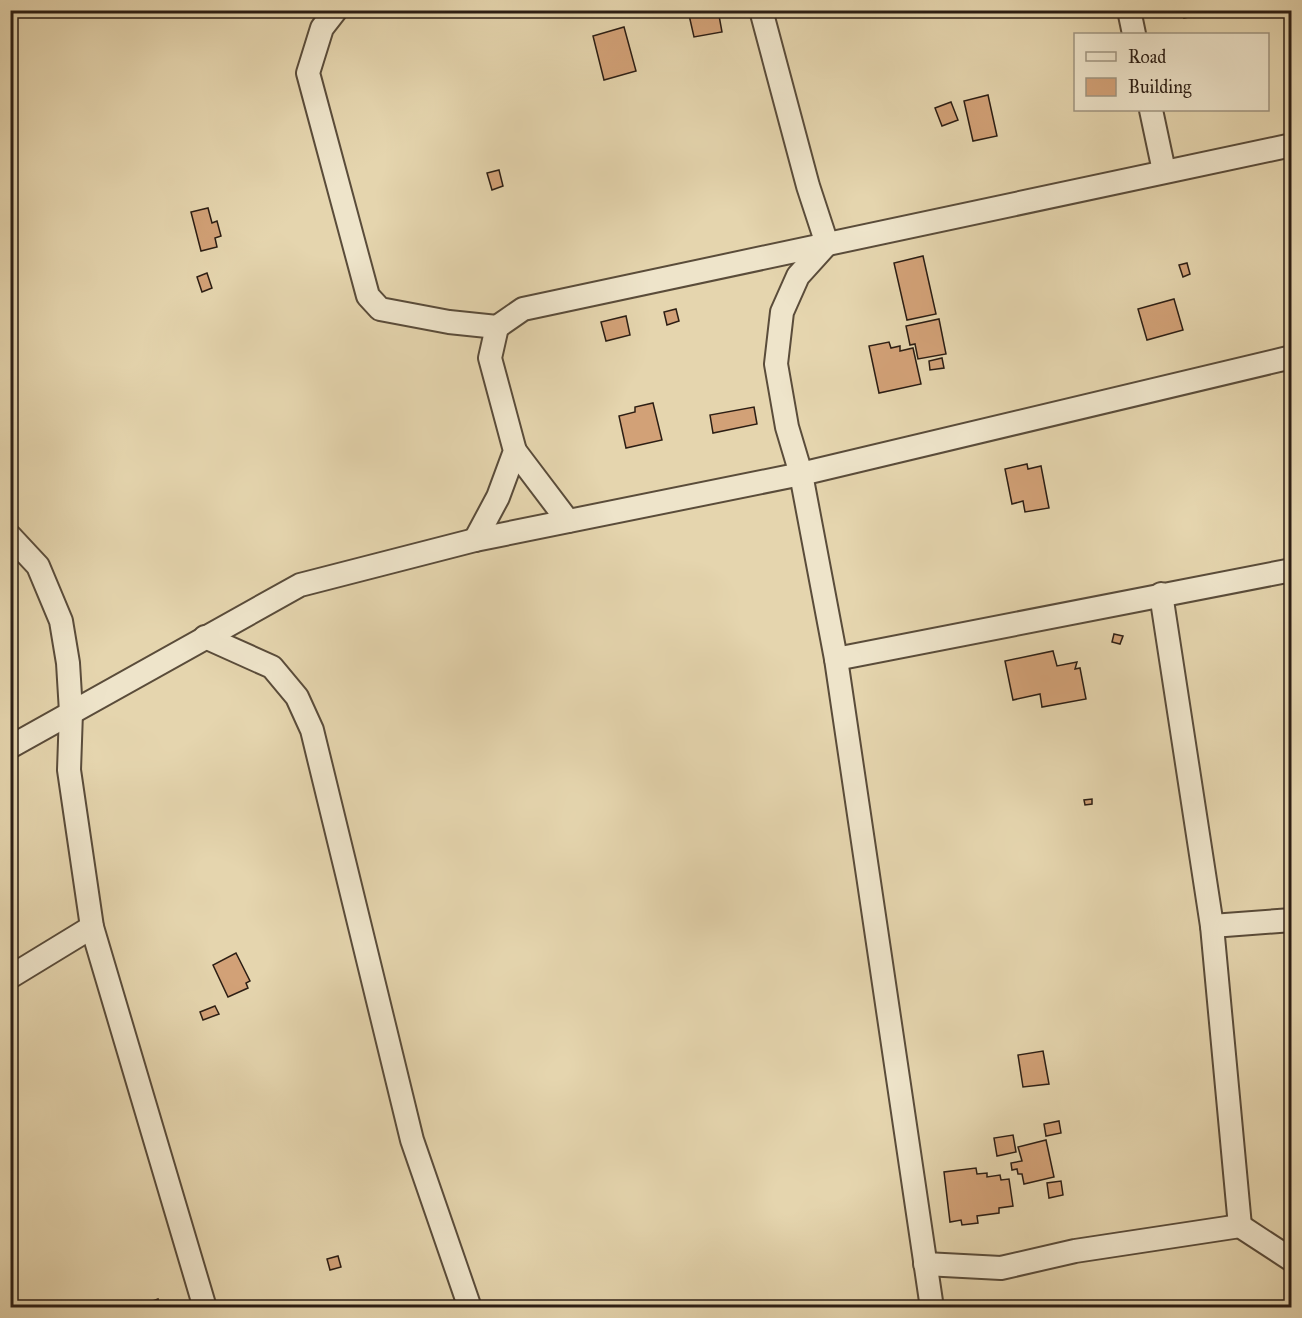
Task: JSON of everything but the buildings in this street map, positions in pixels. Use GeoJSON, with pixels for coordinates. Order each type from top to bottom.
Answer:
{"type":"FeatureCollection","features":[{"type":"Feature","properties":{"kind":"street"},"geometry":{"type":"LineString","coordinates":[[336,10],[322,28],[308,73],[368,296],[380,309],[449,322],[497,327],[523,309],[1164,171],[1292,146]]}},
{"type":"Feature","properties":{"kind":"street"},"geometry":{"type":"LineString","coordinates":[[761,10],[808,186],[827,244]]}},
{"type":"Feature","properties":{"kind":"street"},"geometry":{"type":"LineString","coordinates":[[1129,10],[1134,33]]}},
{"type":"Feature","properties":{"kind":"street"},"geometry":{"type":"LineString","coordinates":[[1151,111],[1164,171]]}},
{"type":"Feature","properties":{"kind":"street"},"geometry":{"type":"LineString","coordinates":[[827,244],[798,276],[782,312],[776,364],[787,428],[801,474],[836,659],[932,1308]]}},
{"type":"Feature","properties":{"kind":"street"},"geometry":{"type":"LineString","coordinates":[[497,327],[490,358],[515,451],[568,521]]}},
{"type":"Feature","properties":{"kind":"street"},"geometry":{"type":"LineString","coordinates":[[10,747],[300,585],[475,540],[801,474],[1292,357]]}},
{"type":"Feature","properties":{"kind":"street"},"geometry":{"type":"LineString","coordinates":[[475,540],[498,497],[515,451]]}},
{"type":"Feature","properties":{"kind":"street"},"geometry":{"type":"LineString","coordinates":[[10,536],[38,566],[61,621],[68,663],[71,712],[69,770],[92,927],[204,1308]]}},
{"type":"Feature","properties":{"kind":"street"},"geometry":{"type":"LineString","coordinates":[[836,659],[1292,570]]}},
{"type":"Feature","properties":{"kind":"street"},"geometry":{"type":"LineString","coordinates":[[1161,594],[1212,926],[1240,1226]]}},
{"type":"Feature","properties":{"kind":"street"},"geometry":{"type":"LineString","coordinates":[[205,637],[272,667],[297,697],[312,730],[412,1140],[470,1308]]}},
{"type":"Feature","properties":{"kind":"street"},"geometry":{"type":"LineString","coordinates":[[1212,926],[1292,920]]}},
{"type":"Feature","properties":{"kind":"street"},"geometry":{"type":"LineString","coordinates":[[10,977],[92,927]]}},
{"type":"Feature","properties":{"kind":"street"},"geometry":{"type":"LineString","coordinates":[[924,1264],[1001,1268],[1075,1251],[1240,1226],[1292,1260]]}}]}
